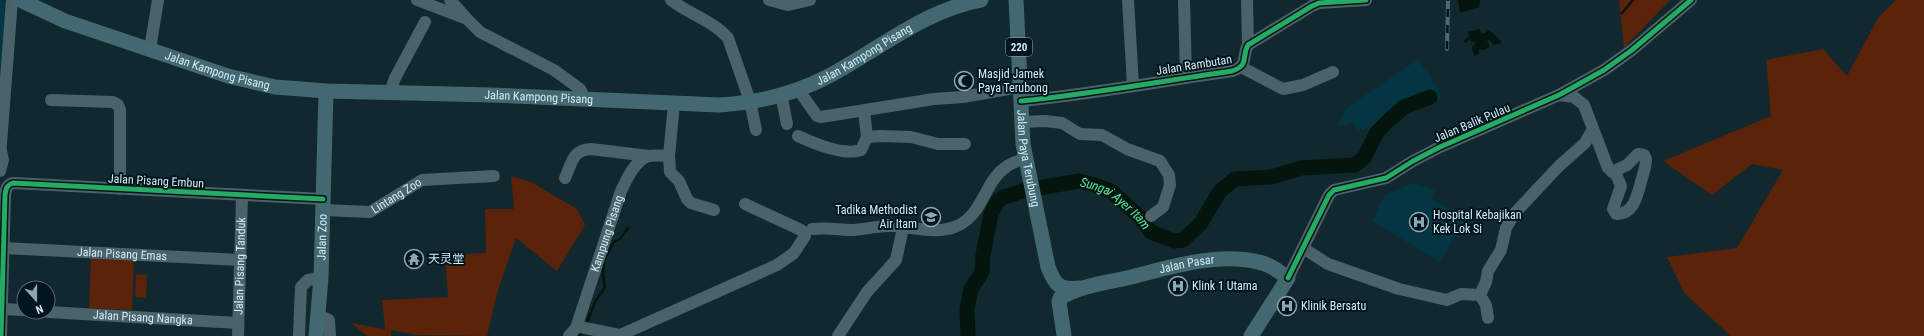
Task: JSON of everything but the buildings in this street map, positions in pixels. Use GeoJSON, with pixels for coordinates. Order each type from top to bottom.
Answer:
{"type":"FeatureCollection","features":[{"type":"Feature","properties":{"kind":"main road","name":"Jalan Kampong Pisang"},"geometry":{"type":"LineString","coordinates":[[20,0],[65,21],[84,26],[228,76],[275,87],[326,91],[390,92],[719,105],[750,101],[798,89],[827,76],[932,16],[961,5],[981,0]]}},
{"type":"Feature","properties":{"kind":"main road","name":"Jalan Kampong Pisang"},"geometry":{"type":"LineString","coordinates":[[42,0],[65,12],[84,26]]}},
{"type":"Feature","properties":{"kind":"main road","name":"Jalan Paya Terubung"},"geometry":{"type":"LineString","coordinates":[[1016,0],[1021,122],[1034,202],[1048,267]]}},
{"type":"Feature","properties":{"kind":"main road"},"geometry":{"type":"LineString","coordinates":[[292,88],[307,84],[352,85],[365,92]]}},
{"type":"Feature","properties":{"kind":"main road","name":"Jalan Zoo"},"geometry":{"type":"LineString","coordinates":[[316,336],[321,278],[326,91]]}},
{"type":"Feature","properties":{"kind":"main road","name":"Jalan Pasar"},"geometry":{"type":"LineString","coordinates":[[1048,267],[1056,284],[1070,289],[1209,260],[1258,262],[1275,268],[1288,278]]}},
{"type":"Feature","properties":{"kind":"main road","name":"220"},"geometry":{"type":"LineString","coordinates":[[1048,267],[1048,276],[1054,306],[1064,336]]}},
{"type":"Feature","properties":{"kind":"main road","name":"Jalan Balik Pulau"},"geometry":{"type":"LineString","coordinates":[[1251,336],[1288,278]]}},
{"type":"Feature","properties":{"kind":"main road","name":"Jalan Pasar"},"geometry":{"type":"LineString","coordinates":[[1064,336],[1060,298],[1068,293],[1084,287]]}},
{"type":"Feature","properties":{"kind":"street"},"geometry":{"type":"LineString","coordinates":[[0,170],[3,160],[1,154],[4,114],[3,79],[12,0]]}},
{"type":"Feature","properties":{"kind":"street"},"geometry":{"type":"LineString","coordinates":[[150,49],[158,0]]}},
{"type":"Feature","properties":{"kind":"street"},"geometry":{"type":"LineString","coordinates":[[417,0],[467,19]]}},
{"type":"Feature","properties":{"kind":"street"},"geometry":{"type":"LineString","coordinates":[[671,0],[684,10],[721,31],[728,38],[750,101],[756,130]]}},
{"type":"Feature","properties":{"kind":"street"},"geometry":{"type":"LineString","coordinates":[[768,0],[788,5],[810,0]]}},
{"type":"Feature","properties":{"kind":"street"},"geometry":{"type":"LineString","coordinates":[[1128,0],[1133,85]]}},
{"type":"Feature","properties":{"kind":"street"},"geometry":{"type":"LineString","coordinates":[[1184,0],[1186,78]]}},
{"type":"Feature","properties":{"kind":"street","name":"Jalan Rambutan"},"geometry":{"type":"LineString","coordinates":[[798,89],[817,116],[821,117],[934,99],[1021,94],[1078,95],[1133,85],[1232,71],[1241,67],[1245,62],[1248,45],[1247,0]]}},
{"type":"Feature","properties":{"kind":"street"},"geometry":{"type":"LineString","coordinates":[[1248,45],[1316,4],[1366,0]]}},
{"type":"Feature","properties":{"kind":"street","name":"Jalan Balik Pulau"},"geometry":{"type":"LineString","coordinates":[[1288,278],[1329,196],[1334,190],[1386,178],[1413,161],[1440,147],[1559,95],[1604,70],[1632,50],[1691,0]]}},
{"type":"Feature","properties":{"kind":"street"},"geometry":{"type":"LineString","coordinates":[[451,1],[480,32],[554,70],[580,89],[582,93],[582,100]]}},
{"type":"Feature","properties":{"kind":"street"},"geometry":{"type":"LineString","coordinates":[[390,92],[395,78],[425,22]]}},
{"type":"Feature","properties":{"kind":"street"},"geometry":{"type":"LineString","coordinates":[[1241,67],[1283,89],[1303,85],[1333,72]]}},
{"type":"Feature","properties":{"kind":"street"},"geometry":{"type":"LineString","coordinates":[[782,94],[787,124]]}},
{"type":"Feature","properties":{"kind":"street"},"geometry":{"type":"LineString","coordinates":[[1559,95],[1574,97],[1584,105],[1608,168],[1612,172],[1616,174],[1621,186],[1613,208],[1616,214],[1622,214],[1628,211],[1636,201],[1646,159],[1644,155],[1638,154],[1626,165],[1612,172]]}},
{"type":"Feature","properties":{"kind":"street"},"geometry":{"type":"LineString","coordinates":[[51,100],[113,102],[118,105],[120,110],[120,189]]}},
{"type":"Feature","properties":{"kind":"street"},"geometry":{"type":"LineString","coordinates":[[0,102],[4,114]]}},
{"type":"Feature","properties":{"kind":"street"},"geometry":{"type":"LineString","coordinates":[[674,104],[669,156],[670,172],[679,181],[687,199],[698,206],[714,210]]}},
{"type":"Feature","properties":{"kind":"street"},"geometry":{"type":"LineString","coordinates":[[798,136],[835,150],[857,151],[862,148],[867,137],[864,111]]}},
{"type":"Feature","properties":{"kind":"street"},"geometry":{"type":"LineString","coordinates":[[1021,122],[1046,121],[1062,123],[1080,134],[1102,136],[1127,149],[1160,161],[1169,175],[1170,185],[1162,207],[1151,216]]}},
{"type":"Feature","properties":{"kind":"street"},"geometry":{"type":"LineString","coordinates":[[1480,295],[1486,282],[1488,271],[1501,250],[1506,228],[1514,214],[1559,166],[1585,143],[1593,129]]}},
{"type":"Feature","properties":{"kind":"street"},"geometry":{"type":"LineString","coordinates":[[867,137],[911,137],[938,144],[965,144]]}},
{"type":"Feature","properties":{"kind":"street"},"geometry":{"type":"LineString","coordinates":[[565,178],[576,154],[583,149],[649,156],[669,156]]}},
{"type":"Feature","properties":{"kind":"street","name":"Kampung Pisang"},"geometry":{"type":"LineString","coordinates":[[579,330],[621,191],[635,167],[649,156]]}},
{"type":"Feature","properties":{"kind":"street"},"geometry":{"type":"LineString","coordinates":[[745,204],[806,232],[854,230],[876,226],[931,230],[956,227],[966,221],[982,203],[990,184],[1005,167],[1026,158]]}},
{"type":"Feature","properties":{"kind":"street","name":"Lintang Zoo"},"geometry":{"type":"LineString","coordinates":[[323,205],[370,212],[422,180],[494,176]]}},
{"type":"Feature","properties":{"kind":"street","name":"Jalan Pisang Embun"},"geometry":{"type":"LineString","coordinates":[[3,191],[7,186],[13,183],[242,196],[323,205]]}},
{"type":"Feature","properties":{"kind":"street"},"geometry":{"type":"LineString","coordinates":[[1,336],[4,248],[3,191]]}},
{"type":"Feature","properties":{"kind":"street","name":"Jalan Pisang Tanduk"},"geometry":{"type":"LineString","coordinates":[[238,336],[242,196]]}},
{"type":"Feature","properties":{"kind":"street"},"geometry":{"type":"LineString","coordinates":[[838,336],[867,292],[896,260],[903,228]]}},
{"type":"Feature","properties":{"kind":"street"},"geometry":{"type":"LineString","coordinates":[[579,330],[619,336],[635,333],[777,265],[794,253],[806,232]]}},
{"type":"Feature","properties":{"kind":"street","name":"Jalan Pisang Emas"},"geometry":{"type":"LineString","coordinates":[[4,248],[240,260]]}},
{"type":"Feature","properties":{"kind":"street"},"geometry":{"type":"LineString","coordinates":[[1302,248],[1328,264],[1399,289],[1447,300],[1462,294],[1480,295]]}},
{"type":"Feature","properties":{"kind":"street"},"geometry":{"type":"LineString","coordinates":[[299,335],[301,287],[308,280],[321,278]]}},
{"type":"Feature","properties":{"kind":"street"},"geometry":{"type":"LineString","coordinates":[[1480,295],[1486,305],[1488,318]]}},
{"type":"Feature","properties":{"kind":"street"},"geometry":{"type":"LineString","coordinates":[[2,309],[16,310]]}},
{"type":"Feature","properties":{"kind":"street","name":"Jalan Pisang Nangka"},"geometry":{"type":"LineString","coordinates":[[56,312],[238,323]]}},
{"type":"Feature","properties":{"kind":"street"},"geometry":{"type":"LineString","coordinates":[[319,315],[328,320],[330,336]]}},
{"type":"Feature","properties":{"kind":"shaded area"},"geometry":{"type":"Polygon","coordinates":[[[0,0],[8,3],[0,106],[0,0]]]}},
{"type":"Feature","properties":{"kind":"shaded area"},"geometry":{"type":"Polygon","coordinates":[[[1458,0],[1480,0],[1479,7],[1460,13],[1458,0]]]}},
{"type":"Feature","properties":{"kind":"shaded area"},"geometry":{"type":"Polygon","coordinates":[[[1619,0],[1670,0],[1624,48],[1619,0]]]}},
{"type":"Feature","properties":{"kind":"shaded area"},"geometry":{"type":"Polygon","coordinates":[[[1896,0],[1924,0],[1924,336],[1731,336],[1685,294],[1667,257],[1737,248],[1783,170],[1752,164],[1712,195],[1663,161],[1771,116],[1766,60],[1823,49],[1847,76],[1878,18],[1896,0]]]}},
{"type":"Feature","properties":{"kind":"shaded area"},"geometry":{"type":"Polygon","coordinates":[[[1479,29],[1482,34],[1487,32],[1486,29],[1494,34],[1502,43],[1493,45],[1490,40],[1487,40],[1490,47],[1484,50],[1479,49],[1479,54],[1474,56],[1472,47],[1476,43],[1469,40],[1466,43],[1463,41],[1470,36],[1467,32],[1479,29]]]}},
{"type":"Feature","properties":{"kind":"shaded area"},"geometry":{"type":"Polygon","coordinates":[[[1418,59],[1439,90],[1442,98],[1431,101],[1428,93],[1403,103],[1371,132],[1367,128],[1363,131],[1361,129],[1356,130],[1354,122],[1337,127],[1348,107],[1418,59]]]}},
{"type":"Feature","properties":{"kind":"shaded area"},"geometry":{"type":"Polygon","coordinates":[[[511,176],[531,182],[577,209],[585,225],[557,271],[516,238],[497,293],[487,336],[417,335],[391,330],[391,336],[367,336],[351,323],[385,329],[382,300],[448,297],[445,255],[486,253],[485,209],[514,209],[511,176]]]}},
{"type":"Feature","properties":{"kind":"shaded area","name":"Hospital Kebajikan Kek Lok Si"},"geometry":{"type":"Polygon","coordinates":[[[1413,183],[1436,191],[1432,198],[1466,219],[1440,262],[1372,221],[1385,195],[1413,183]]]}},
{"type":"Feature","properties":{"kind":"shaded area"},"geometry":{"type":"Polygon","coordinates":[[[91,258],[134,259],[132,310],[89,308],[91,258]]]}},
{"type":"Feature","properties":{"kind":"shaded area"},"geometry":{"type":"Polygon","coordinates":[[[136,274],[147,275],[146,298],[135,297],[136,274]]]}},
{"type":"Feature","properties":{"kind":"waterway"},"geometry":{"type":"LineString","coordinates":[[1622,13],[1633,0]]}},
{"type":"Feature","properties":{"kind":"waterway","name":"Sungai Ayer Itam"},"geometry":{"type":"LineString","coordinates":[[968,336],[967,309],[971,289],[982,272],[983,255],[991,214],[998,201],[1004,197],[1026,190],[1079,181],[1092,184],[1111,191],[1140,217],[1151,232],[1174,241],[1183,240],[1201,223],[1220,191],[1235,179],[1271,177],[1301,168],[1355,165],[1364,158],[1377,132],[1389,120],[1404,107],[1430,97]]}},
{"type":"Feature","properties":{"kind":"waterway","name":"Sungai Ayer Itam"},"geometry":{"type":"LineString","coordinates":[[586,325],[595,302],[605,287],[603,275],[604,261],[613,243],[620,239],[628,228]]}},
{"type":"Feature","properties":{"kind":"waterway","name":"Sungai Ayer Itam"},"geometry":{"type":"LineString","coordinates":[[579,336],[584,331]]}},
{"type":"Feature","properties":{"kind":"railway"},"geometry":{"type":"LineString","coordinates":[[1447,49],[1448,0]]}},
{"type":"Feature","properties":{"kind":"cycle path"},"geometry":{"type":"LineString","coordinates":[[1021,101],[1101,91],[1232,71],[1238,69],[1243,63],[1248,45],[1312,6],[1319,3],[1366,0]]}},
{"type":"Feature","properties":{"kind":"cycle path"},"geometry":{"type":"LineString","coordinates":[[1288,278],[1329,195],[1334,190],[1386,178],[1413,161],[1440,147],[1559,95],[1604,70],[1632,50],[1691,0]]}},
{"type":"Feature","properties":{"kind":"cycle path"},"geometry":{"type":"LineString","coordinates":[[1,336],[5,195],[7,187],[13,183],[323,199]]}},
{"type":"Feature","properties":{"kind":"place","name":"Masjid Jamek Paya Terubong"},"geometry":{"type":"Point","coordinates":[964,81]}},
{"type":"Feature","properties":{"kind":"place","name":"Tadika Methodist Air Itam"},"geometry":{"type":"Point","coordinates":[931,217]}},
{"type":"Feature","properties":{"kind":"place","name":"Hospital Kebajikan Kek Lok Si"},"geometry":{"type":"Point","coordinates":[1419,222]}},
{"type":"Feature","properties":{"kind":"place","name":"天灵堂"},"geometry":{"type":"Point","coordinates":[414,259]}},
{"type":"Feature","properties":{"kind":"place","name":"Klink 1 Utama"},"geometry":{"type":"Point","coordinates":[1178,286]}},
{"type":"Feature","properties":{"kind":"place","name":"Klinik Bersatu"},"geometry":{"type":"Point","coordinates":[1287,306]}}]}
